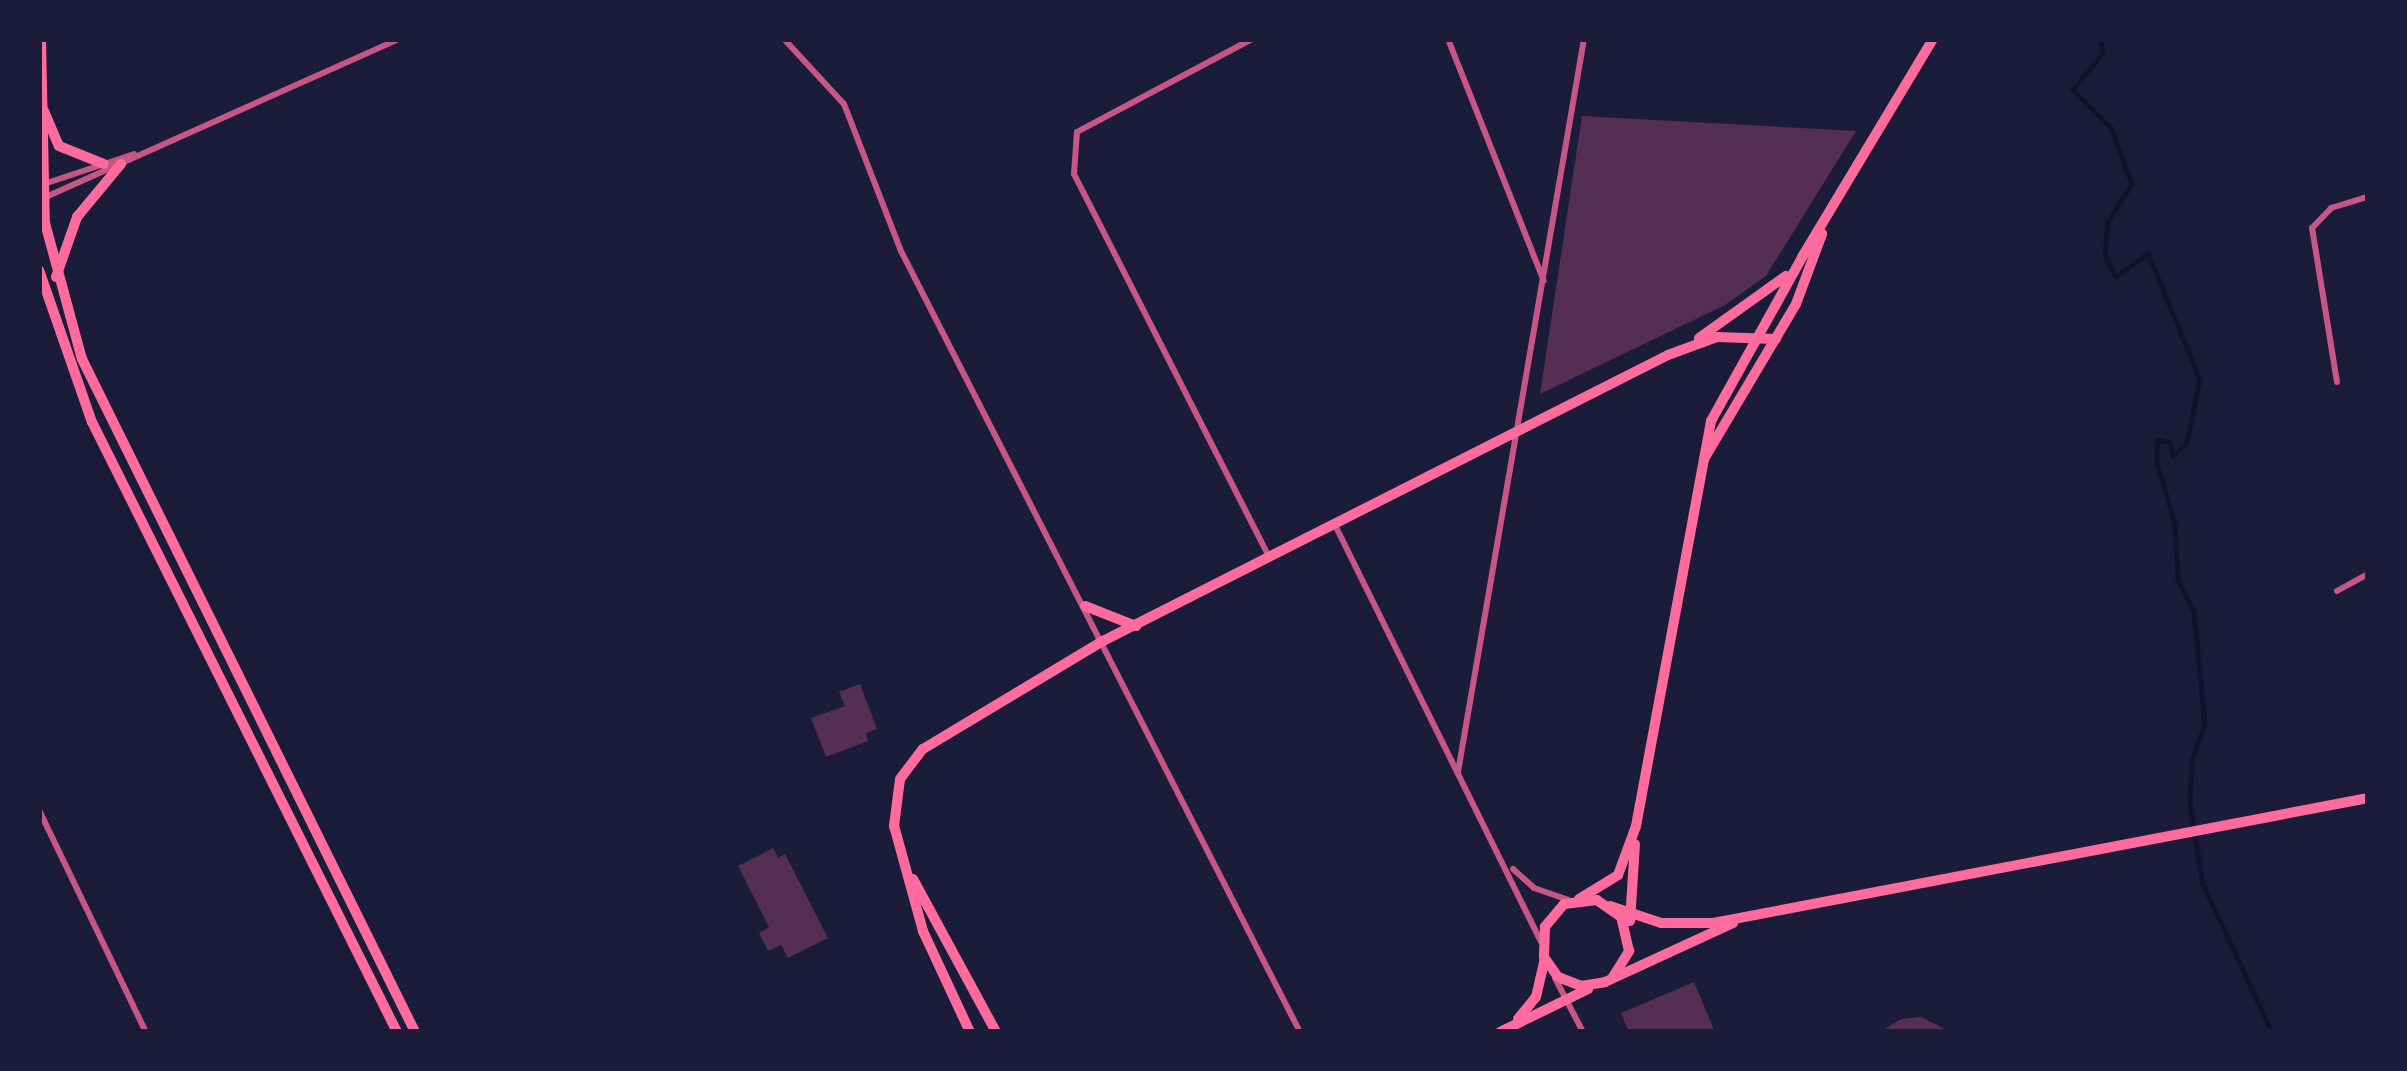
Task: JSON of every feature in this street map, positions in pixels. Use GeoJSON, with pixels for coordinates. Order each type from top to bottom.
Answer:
{"type":"FeatureCollection","features":[{"type":"Feature","properties":{"kind":"main road"},"geometry":{"type":"LineString","coordinates":[[41,39],[41,199],[55,280],[99,398],[415,1032]]}},
{"type":"Feature","properties":{"kind":"main road"},"geometry":{"type":"LineString","coordinates":[[1613,977],[1627,959],[1636,826],[1711,422],[1754,340],[1933,39]]}},
{"type":"Feature","properties":{"kind":"main road"},"geometry":{"type":"LineString","coordinates":[[40,89],[59,146],[104,164]]}},
{"type":"Feature","properties":{"kind":"main road"},"geometry":{"type":"LineString","coordinates":[[55,280],[77,218],[122,164]]}},
{"type":"Feature","properties":{"kind":"main road"},"geometry":{"type":"LineString","coordinates":[[1704,459],[1776,339],[1825,225]]}},
{"type":"Feature","properties":{"kind":"main road"},"geometry":{"type":"LineString","coordinates":[[970,1032],[923,932],[903,860],[893,808],[910,763],[964,721],[1103,641],[1668,355],[1763,298],[1804,254]]}},
{"type":"Feature","properties":{"kind":"main road"},"geometry":{"type":"LineString","coordinates":[[39,270],[92,422],[397,1032]]}},
{"type":"Feature","properties":{"kind":"main road"},"geometry":{"type":"LineString","coordinates":[[1668,355],[1717,338],[1776,339]]}},
{"type":"Feature","properties":{"kind":"main road"},"geometry":{"type":"LineString","coordinates":[[1085,606],[1136,626]]}},
{"type":"Feature","properties":{"kind":"main road"},"geometry":{"type":"LineString","coordinates":[[1575,900],[1687,925],[2368,798]]}},
{"type":"Feature","properties":{"kind":"main road"},"geometry":{"type":"LineString","coordinates":[[1597,985],[1574,985],[1551,970],[1541,941],[1552,914],[1618,874],[1636,826]]}},
{"type":"Feature","properties":{"kind":"main road"},"geometry":{"type":"LineString","coordinates":[[903,860],[996,1032]]}},
{"type":"Feature","properties":{"kind":"main road"},"geometry":{"type":"LineString","coordinates":[[1610,906],[1629,936]]}},
{"type":"Feature","properties":{"kind":"main road"},"geometry":{"type":"LineString","coordinates":[[1506,1029],[1746,916]]}},
{"type":"Feature","properties":{"kind":"main road"},"geometry":{"type":"LineString","coordinates":[[1506,1029],[1537,998],[1544,957]]}},
{"type":"Feature","properties":{"kind":"street"},"geometry":{"type":"LineString","coordinates":[[41,199],[399,39]]}},
{"type":"Feature","properties":{"kind":"street"},"geometry":{"type":"LineString","coordinates":[[784,39],[844,104],[901,251],[1300,1032]]}},
{"type":"Feature","properties":{"kind":"street"},"geometry":{"type":"LineString","coordinates":[[1252,39],[1077,132],[1074,174],[1271,559]]}},
{"type":"Feature","properties":{"kind":"street"},"geometry":{"type":"LineString","coordinates":[[1448,39],[1546,284]]}},
{"type":"Feature","properties":{"kind":"street"},"geometry":{"type":"LineString","coordinates":[[1458,772],[1516,430],[1546,284],[1584,39]]}},
{"type":"Feature","properties":{"kind":"street"},"geometry":{"type":"LineString","coordinates":[[40,185],[155,148]]}},
{"type":"Feature","properties":{"kind":"street"},"geometry":{"type":"LineString","coordinates":[[2337,382],[2312,229],[2331,208],[2368,197]]}},
{"type":"Feature","properties":{"kind":"street"},"geometry":{"type":"LineString","coordinates":[[1336,526],[1507,862],[1541,941]]}},
{"type":"Feature","properties":{"kind":"street"},"geometry":{"type":"LineString","coordinates":[[2337,591],[2368,574]]}},
{"type":"Feature","properties":{"kind":"street"},"geometry":{"type":"LineString","coordinates":[[39,810],[146,1032]]}},
{"type":"Feature","properties":{"kind":"street"},"geometry":{"type":"LineString","coordinates":[[1507,862],[1534,888],[1575,900]]}},
{"type":"Feature","properties":{"kind":"street"},"geometry":{"type":"LineString","coordinates":[[1551,970],[1583,1032]]}},
{"type":"Feature","properties":{"kind":"building"},"geometry":{"type":"Polygon","coordinates":[[[1582,116],[1856,131],[1766,276],[1725,305],[1540,394],[1582,116]]]}},
{"type":"Feature","properties":{"kind":"building"},"geometry":{"type":"Polygon","coordinates":[[[860,684],[877,729],[866,733],[868,741],[826,757],[811,718],[845,706],[839,692],[860,684]]]}},
{"type":"Feature","properties":{"kind":"building"},"geometry":{"type":"Polygon","coordinates":[[[773,848],[778,858],[785,854],[828,938],[788,958],[781,945],[768,951],[759,933],[769,927],[738,866],[773,848]]]}},
{"type":"Feature","properties":{"kind":"building"},"geometry":{"type":"Polygon","coordinates":[[[1694,982],[1715,1032],[1629,1032],[1621,1013],[1694,982]]]}},
{"type":"Feature","properties":{"kind":"building"},"geometry":{"type":"Polygon","coordinates":[[[1921,1017],[1951,1032],[1880,1032],[1901,1019],[1921,1017]]]}},
{"type":"Feature","properties":{"kind":"waterway"},"geometry":{"type":"LineString","coordinates":[[2101,39],[2103,53],[2073,90],[2111,128],[2132,184],[2108,222],[2105,255],[2116,277],[2148,253],[2200,379],[2187,443],[2173,456],[2170,443],[2157,440],[2157,464],[2175,523],[2178,580],[2194,612],[2205,725],[2192,761],[2190,803],[2203,884],[2272,1032]]}}]}
